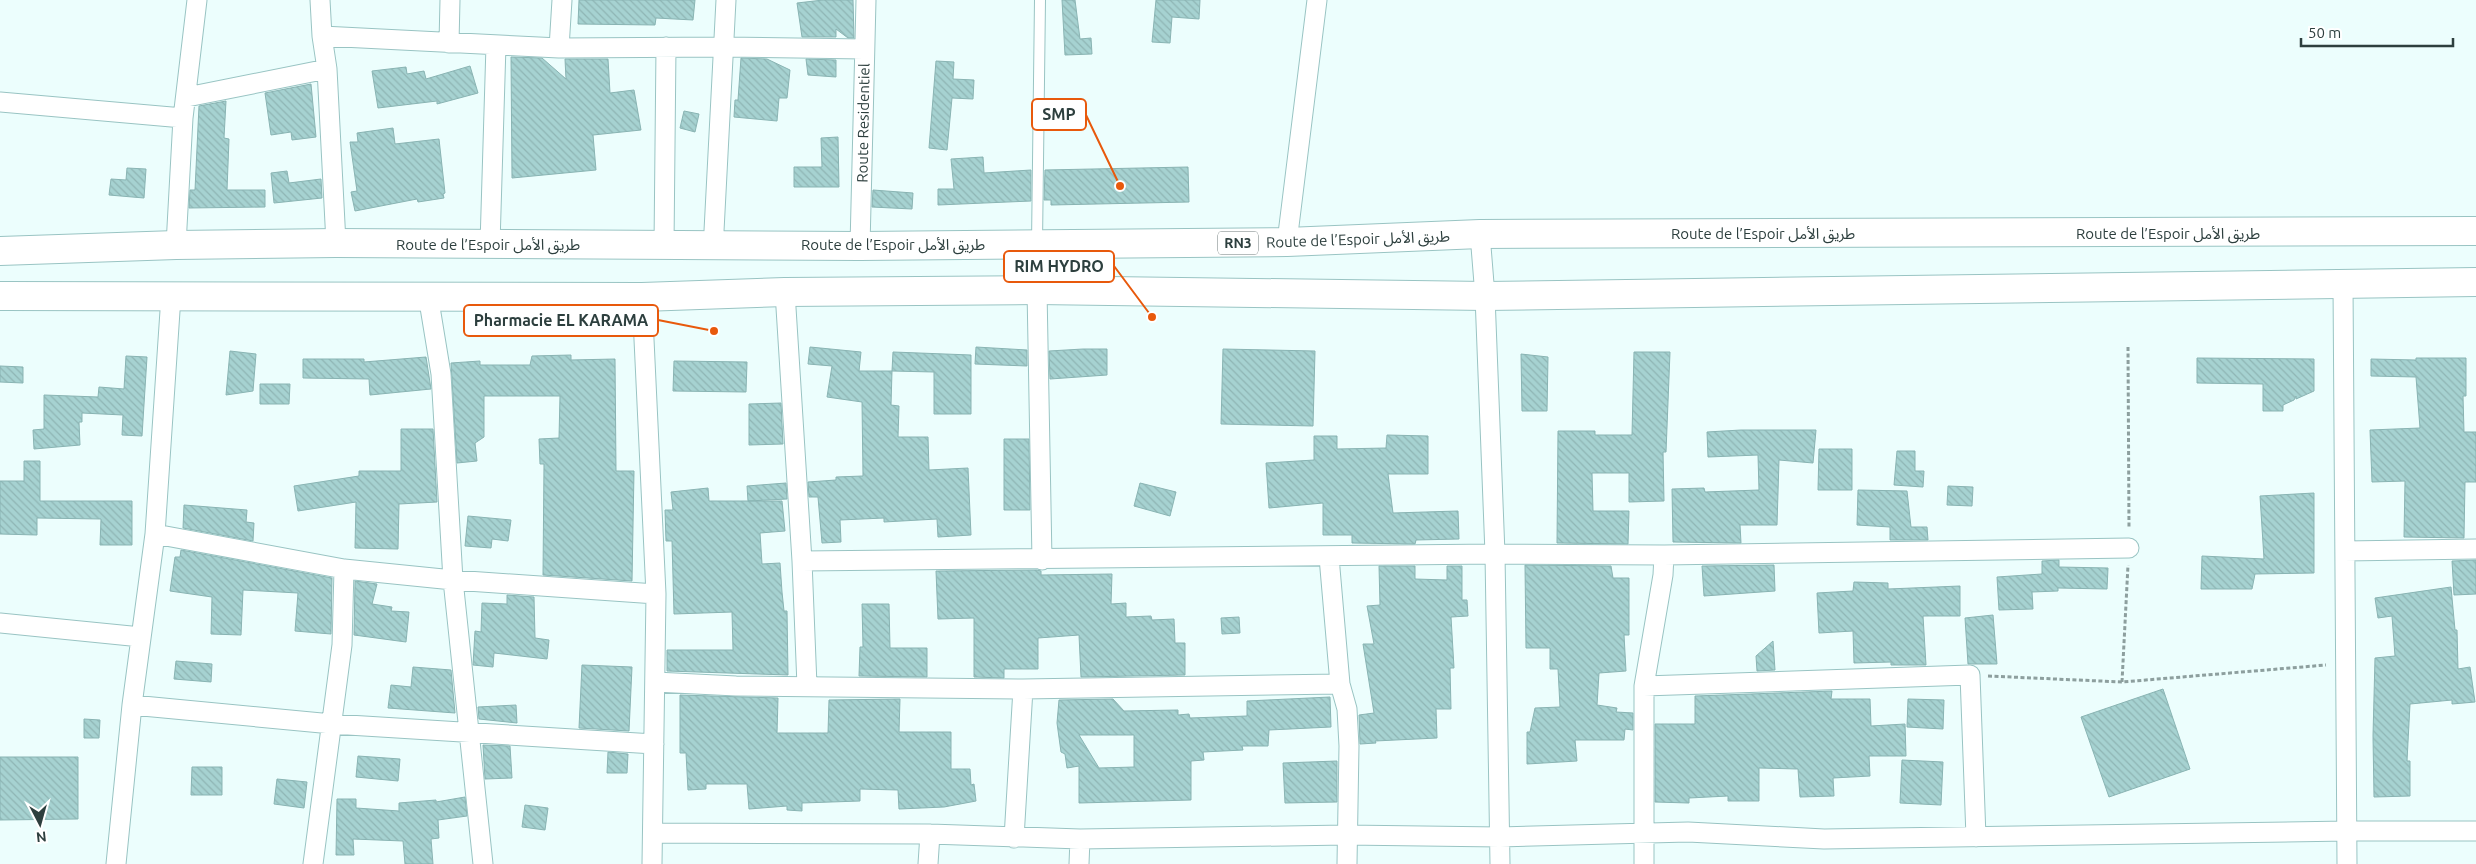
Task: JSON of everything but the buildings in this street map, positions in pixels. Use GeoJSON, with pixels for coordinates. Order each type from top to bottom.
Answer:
{"type":"FeatureCollection","features":[{"type":"Feature","properties":{"kind":"highway","name":"Route de l’Espoir طريق الأمل"},"geometry":{"type":"LineString","coordinates":[[0,251],[176,245],[336,243],[860,246],[1287,242],[1480,234],[2476,231]]}},
{"type":"Feature","properties":{"kind":"highway"},"geometry":{"type":"LineString","coordinates":[[0,296],[428,295],[642,297],[785,292],[1037,290],[1485,296],[2476,282]]}},
{"type":"Feature","properties":{"kind":"street"},"geometry":{"type":"LineString","coordinates":[[176,245],[183,118],[197,0]]}},
{"type":"Feature","properties":{"kind":"street"},"geometry":{"type":"LineString","coordinates":[[320,0],[322,36],[327,70],[336,243]]}},
{"type":"Feature","properties":{"kind":"street"},"geometry":{"type":"LineString","coordinates":[[449,43],[450,0]]}},
{"type":"Feature","properties":{"kind":"street"},"geometry":{"type":"LineString","coordinates":[[559,48],[562,0]]}},
{"type":"Feature","properties":{"kind":"street"},"geometry":{"type":"LineString","coordinates":[[716,245],[714,231],[726,0]]}},
{"type":"Feature","properties":{"kind":"street","name":"Route Residentiel"},"geometry":{"type":"LineString","coordinates":[[860,246],[866,0]]}},
{"type":"Feature","properties":{"kind":"street"},"geometry":{"type":"LineString","coordinates":[[1287,242],[1317,0]]}},
{"type":"Feature","properties":{"kind":"street"},"geometry":{"type":"LineString","coordinates":[[322,36],[559,48],[725,47],[864,49]]}},
{"type":"Feature","properties":{"kind":"street"},"geometry":{"type":"LineString","coordinates":[[490,244],[496,45]]}},
{"type":"Feature","properties":{"kind":"street"},"geometry":{"type":"LineString","coordinates":[[664,245],[666,47]]}},
{"type":"Feature","properties":{"kind":"street"},"geometry":{"type":"LineString","coordinates":[[187,97],[327,70]]}},
{"type":"Feature","properties":{"kind":"street"},"geometry":{"type":"LineString","coordinates":[[0,102],[183,118]]}},
{"type":"Feature","properties":{"kind":"street"},"geometry":{"type":"LineString","coordinates":[[1480,234],[1485,296],[1495,554],[1500,864]]}},
{"type":"Feature","properties":{"kind":"street"},"geometry":{"type":"LineString","coordinates":[[2343,284],[2347,864]]}},
{"type":"Feature","properties":{"kind":"street"},"geometry":{"type":"LineString","coordinates":[[1037,290],[1042,560]]}},
{"type":"Feature","properties":{"kind":"street"},"geometry":{"type":"LineString","coordinates":[[785,292],[808,686]]}},
{"type":"Feature","properties":{"kind":"street"},"geometry":{"type":"LineString","coordinates":[[428,295],[441,374],[453,580],[483,864]]}},
{"type":"Feature","properties":{"kind":"street"},"geometry":{"type":"LineString","coordinates":[[116,864],[132,705],[154,534],[172,296]]}},
{"type":"Feature","properties":{"kind":"street"},"geometry":{"type":"LineString","coordinates":[[642,297],[656,594],[652,864]]}},
{"type":"Feature","properties":{"kind":"street"},"geometry":{"type":"LineString","coordinates":[[154,534],[344,570],[453,580],[656,594]]}},
{"type":"Feature","properties":{"kind":"street"},"geometry":{"type":"LineString","coordinates":[[802,561],[1495,554],[1664,556],[2129,548]]}},
{"type":"Feature","properties":{"kind":"street"},"geometry":{"type":"LineString","coordinates":[[2345,551],[2476,549]]}},
{"type":"Feature","properties":{"kind":"street"},"geometry":{"type":"LineString","coordinates":[[1644,864],[1644,686],[1664,556]]}},
{"type":"Feature","properties":{"kind":"street"},"geometry":{"type":"LineString","coordinates":[[1329,557],[1340,684],[1347,709],[1349,746],[1347,864]]}},
{"type":"Feature","properties":{"kind":"street"},"geometry":{"type":"LineString","coordinates":[[313,864],[342,646],[344,570]]}},
{"type":"Feature","properties":{"kind":"street"},"geometry":{"type":"LineString","coordinates":[[0,623],[141,637]]}},
{"type":"Feature","properties":{"kind":"street"},"geometry":{"type":"LineString","coordinates":[[1644,686],[1970,675],[1976,837]]}},
{"type":"Feature","properties":{"kind":"street"},"geometry":{"type":"LineString","coordinates":[[655,682],[736,686],[1023,689],[1340,684]]}},
{"type":"Feature","properties":{"kind":"street"},"geometry":{"type":"LineString","coordinates":[[1014,838],[1023,689]]}},
{"type":"Feature","properties":{"kind":"street"},"geometry":{"type":"LineString","coordinates":[[132,705],[332,724],[654,744]]}},
{"type":"Feature","properties":{"kind":"street"},"geometry":{"type":"LineString","coordinates":[[653,833],[930,834],[1080,839],[1346,835],[1500,837],[1688,832],[1824,839],[2347,831],[2476,831]]}},
{"type":"Feature","properties":{"kind":"street"},"geometry":{"type":"LineString","coordinates":[[928,864],[930,834]]}},
{"type":"Feature","properties":{"kind":"street"},"geometry":{"type":"LineString","coordinates":[[1079,864],[1080,839]]}},
{"type":"Feature","properties":{"kind":"lane"},"geometry":{"type":"LineString","coordinates":[[1038,244],[1040,0]]}},
{"type":"Feature","properties":{"kind":"path"},"geometry":{"type":"LineString","coordinates":[[2122,682],[2129,548],[2128,347]]}},
{"type":"Feature","properties":{"kind":"path"},"geometry":{"type":"LineString","coordinates":[[1970,675],[2122,682],[2346,664]]}},
{"type":"Feature","properties":{"kind":"place","name":"SMP"},"geometry":{"type":"Point","coordinates":[1120,186]}},
{"type":"Feature","properties":{"kind":"place","name":"RIM HYDRO"},"geometry":{"type":"Point","coordinates":[1152,317]}},
{"type":"Feature","properties":{"kind":"place","name":"Pharmacie EL KARAMA"},"geometry":{"type":"Point","coordinates":[714,331]}}]}
